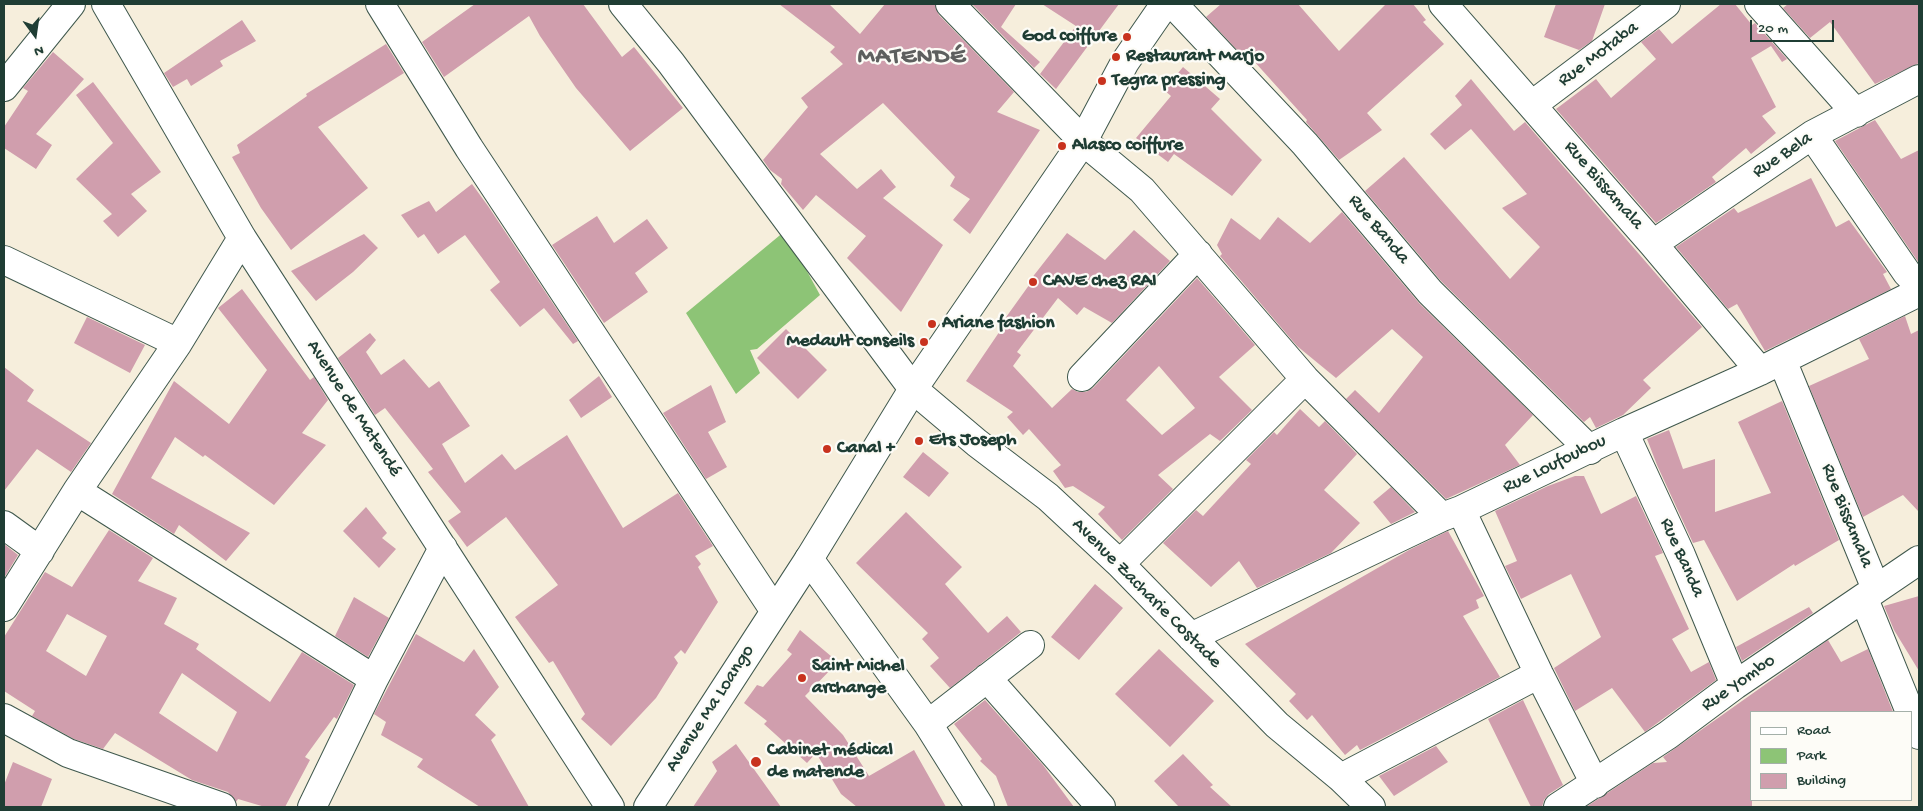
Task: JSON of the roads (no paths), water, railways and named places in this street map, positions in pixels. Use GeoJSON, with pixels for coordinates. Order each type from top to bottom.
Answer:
{"type":"FeatureCollection","features":[{"type":"Feature","properties":{"kind":"street"},"geometry":{"type":"LineString","coordinates":[[4,87],[71,4]]}},
{"type":"Feature","properties":{"kind":"street","name":"Avenue de Matendé"},"geometry":{"type":"LineString","coordinates":[[106,4],[242,238],[610,807]]}},
{"type":"Feature","properties":{"kind":"street"},"geometry":{"type":"LineString","coordinates":[[380,4],[469,148],[774,610]]}},
{"type":"Feature","properties":{"kind":"street","name":"Avenue Zacharie Costade"},"geometry":{"type":"LineString","coordinates":[[623,4],[671,63],[913,388],[978,443],[1048,497],[1120,564],[1277,725],[1341,778],[1371,807]]}},
{"type":"Feature","properties":{"kind":"street"},"geometry":{"type":"LineString","coordinates":[[950,4],[1083,141],[1142,190],[1305,379],[1452,514],[1539,674],[1595,784]]}},
{"type":"Feature","properties":{"kind":"street","name":"Avenue Ma Loango"},"geometry":{"type":"LineString","coordinates":[[648,807],[774,610],[809,559],[913,388],[1083,141],[1125,62],[1165,4]]}},
{"type":"Feature","properties":{"kind":"street","name":"Rue Banda"},"geometry":{"type":"LineString","coordinates":[[1173,4],[1304,144],[1430,292],[1590,450]]}},
{"type":"Feature","properties":{"kind":"street","name":"Rue Bissamala"},"geometry":{"type":"LineString","coordinates":[[1443,4],[1653,244],[1771,365],[1870,594],[1910,711]]}},
{"type":"Feature","properties":{"kind":"street","name":"Rue Motaba"},"geometry":{"type":"LineString","coordinates":[[1532,105],[1666,4]]}},
{"type":"Feature","properties":{"kind":"street"},"geometry":{"type":"LineString","coordinates":[[1759,4],[1856,113]]}},
{"type":"Feature","properties":{"kind":"street","name":"Rue Bela"},"geometry":{"type":"LineString","coordinates":[[1653,244],[1812,135],[1919,79]]}},
{"type":"Feature","properties":{"kind":"street"},"geometry":{"type":"LineString","coordinates":[[1812,135],[1907,273],[1919,285]]}},
{"type":"Feature","properties":{"kind":"street"},"geometry":{"type":"LineString","coordinates":[[4,608],[77,491],[178,343],[242,238]]}},
{"type":"Feature","properties":{"kind":"street"},"geometry":{"type":"LineString","coordinates":[[1082,377],[1198,254]]}},
{"type":"Feature","properties":{"kind":"street"},"geometry":{"type":"LineString","coordinates":[[4,260],[178,343]]}},
{"type":"Feature","properties":{"kind":"street","name":"Rue Loufoubou"},"geometry":{"type":"LineString","coordinates":[[1190,637],[1590,450],[1624,432],[1771,365],[1919,292]]}},
{"type":"Feature","properties":{"kind":"street"},"geometry":{"type":"LineString","coordinates":[[1120,564],[1305,379]]}},
{"type":"Feature","properties":{"kind":"street","name":"Rue Banda"},"geometry":{"type":"LineString","coordinates":[[1624,432],[1681,555],[1735,685]]}},
{"type":"Feature","properties":{"kind":"street"},"geometry":{"type":"LineString","coordinates":[[77,491],[374,679]]}},
{"type":"Feature","properties":{"kind":"street"},"geometry":{"type":"LineString","coordinates":[[4,525],[40,551]]}},
{"type":"Feature","properties":{"kind":"street"},"geometry":{"type":"LineString","coordinates":[[312,807],[374,679],[443,548]]}},
{"type":"Feature","properties":{"kind":"street"},"geometry":{"type":"LineString","coordinates":[[809,559],[928,724],[980,807]]}},
{"type":"Feature","properties":{"kind":"street","name":"Rue Yombo"},"geometry":{"type":"LineString","coordinates":[[1558,807],[1668,735],[1735,685],[1919,560]]}},
{"type":"Feature","properties":{"kind":"street"},"geometry":{"type":"LineString","coordinates":[[928,724],[1030,645]]}},
{"type":"Feature","properties":{"kind":"street"},"geometry":{"type":"LineString","coordinates":[[1341,778],[1539,674]]}},
{"type":"Feature","properties":{"kind":"street"},"geometry":{"type":"LineString","coordinates":[[988,678],[1101,807]]}},
{"type":"Feature","properties":{"kind":"street"},"geometry":{"type":"LineString","coordinates":[[4,718],[68,753],[222,807]]}},
{"type":"Feature","properties":{"kind":"street"},"geometry":{"type":"LineString","coordinates":[[1913,719],[1919,735]]}},
{"type":"Feature","properties":{"kind":"place","name":"God coiffure"},"geometry":{"type":"Point","coordinates":[1127,37]}},
{"type":"Feature","properties":{"kind":"place","name":"Restaurant Marjo"},"geometry":{"type":"Point","coordinates":[1116,57]}},
{"type":"Feature","properties":{"kind":"place","name":"Tegra pressing"},"geometry":{"type":"Point","coordinates":[1102,81]}},
{"type":"Feature","properties":{"kind":"place","name":"Alasco coiffure"},"geometry":{"type":"Point","coordinates":[1062,146]}},
{"type":"Feature","properties":{"kind":"place","name":"CAVE chez RAI"},"geometry":{"type":"Point","coordinates":[1033,282]}},
{"type":"Feature","properties":{"kind":"place","name":"Ariane fashion"},"geometry":{"type":"Point","coordinates":[932,324]}},
{"type":"Feature","properties":{"kind":"place","name":"Medault conseils"},"geometry":{"type":"Point","coordinates":[924,342]}},
{"type":"Feature","properties":{"kind":"place","name":"Ets Joseph"},"geometry":{"type":"Point","coordinates":[919,441]}},
{"type":"Feature","properties":{"kind":"place","name":"Canal +"},"geometry":{"type":"Point","coordinates":[827,449]}},
{"type":"Feature","properties":{"kind":"place","name":"Saint Michel archange"},"geometry":{"type":"Point","coordinates":[802,678]}},
{"type":"Feature","properties":{"kind":"place","name":"Cabinet médical de matende"},"geometry":{"type":"Point","coordinates":[756,762]}},
{"type":"Feature","properties":{"kind":"district","name":"MATENDÉ"},"geometry":{"type":"Point","coordinates":[912,58]}}]}
